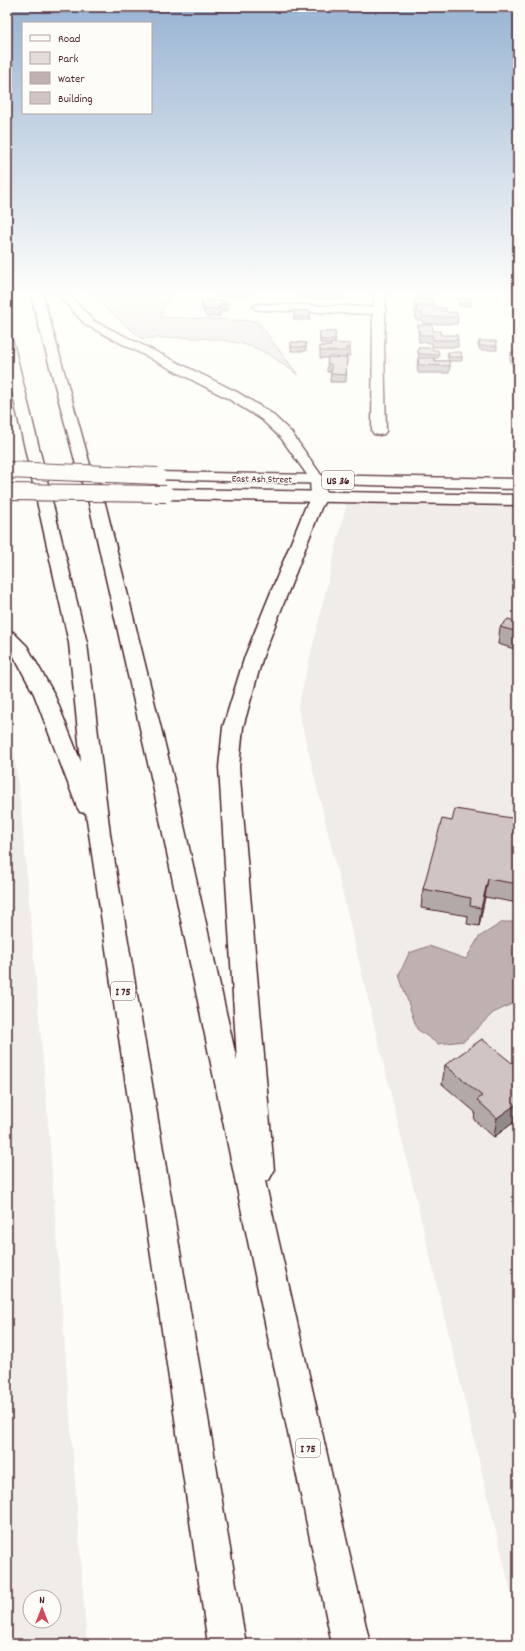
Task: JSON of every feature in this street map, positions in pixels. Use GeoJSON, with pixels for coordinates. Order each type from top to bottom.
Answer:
{"type":"FeatureCollection","features":[{"type":"Feature","properties":{"kind":"main road","name":"I 75"},"geometry":{"type":"LineString","coordinates":[[13,369],[78,643],[99,834],[227,1644]]}},
{"type":"Feature","properties":{"kind":"main road","name":"I 75"},"geometry":{"type":"LineString","coordinates":[[57,369],[85,472],[95,495],[164,781],[351,1644]]}},
{"type":"Feature","properties":{"kind":"main road"},"geometry":{"type":"LineString","coordinates":[[180,369],[232,395],[266,416],[286,435],[318,488],[254,656],[233,727],[229,767],[265,1252]]}},
{"type":"Feature","properties":{"kind":"main road"},"geometry":{"type":"LineString","coordinates":[[378,431],[379,369]]}},
{"type":"Feature","properties":{"kind":"main road","name":"East Ash Street"},"geometry":{"type":"LineString","coordinates":[[7,470],[158,476],[318,488],[518,500]]}},
{"type":"Feature","properties":{"kind":"main road","name":"East Ash Street"},"geometry":{"type":"LineString","coordinates":[[7,492],[166,494],[318,488],[518,484]]}},
{"type":"Feature","properties":{"kind":"main road"},"geometry":{"type":"LineString","coordinates":[[7,636],[18,646],[44,694],[99,834]]}},
{"type":"Feature","properties":{"kind":"shaded area"},"geometry":{"type":"Polygon","coordinates":[[[348,497],[518,500],[518,1622],[298,708],[348,497]]]}},
{"type":"Feature","properties":{"kind":"shaded area"},"geometry":{"type":"Polygon","coordinates":[[[7,738],[13,744],[21,809],[47,1108],[87,1644],[7,1644],[7,738]]]}},
{"type":"Feature","properties":{"kind":"green space"},"geometry":{"type":"Polygon","coordinates":[[[290,369],[293,369],[298,375],[290,369]]]}},
{"type":"Feature","properties":{"kind":"water"},"geometry":{"type":"Polygon","coordinates":[[[503,922],[518,922],[518,1001],[493,1013],[464,1041],[438,1044],[417,1029],[399,975],[409,953],[429,946],[466,959],[479,937],[503,922]]]}},
{"type":"Feature","properties":{"kind":"building"},"geometry":{"type":"Polygon","coordinates":[[[331,369],[346,369],[346,375],[331,374],[331,369]]]}},
{"type":"Feature","properties":{"kind":"building"},"geometry":{"type":"Polygon","coordinates":[[[508,619],[518,622],[518,632],[500,627],[508,619]]]}},
{"type":"Feature","properties":{"kind":"building"},"geometry":{"type":"Polygon","coordinates":[[[455,809],[518,819],[518,884],[488,879],[481,908],[470,906],[471,898],[423,889],[442,819],[452,821],[455,809]]]}},
{"type":"Feature","properties":{"kind":"building"},"geometry":{"type":"Polygon","coordinates":[[[482,1039],[512,1063],[518,1058],[518,1103],[497,1118],[477,1100],[482,1096],[445,1065],[482,1039]]]}}]}
